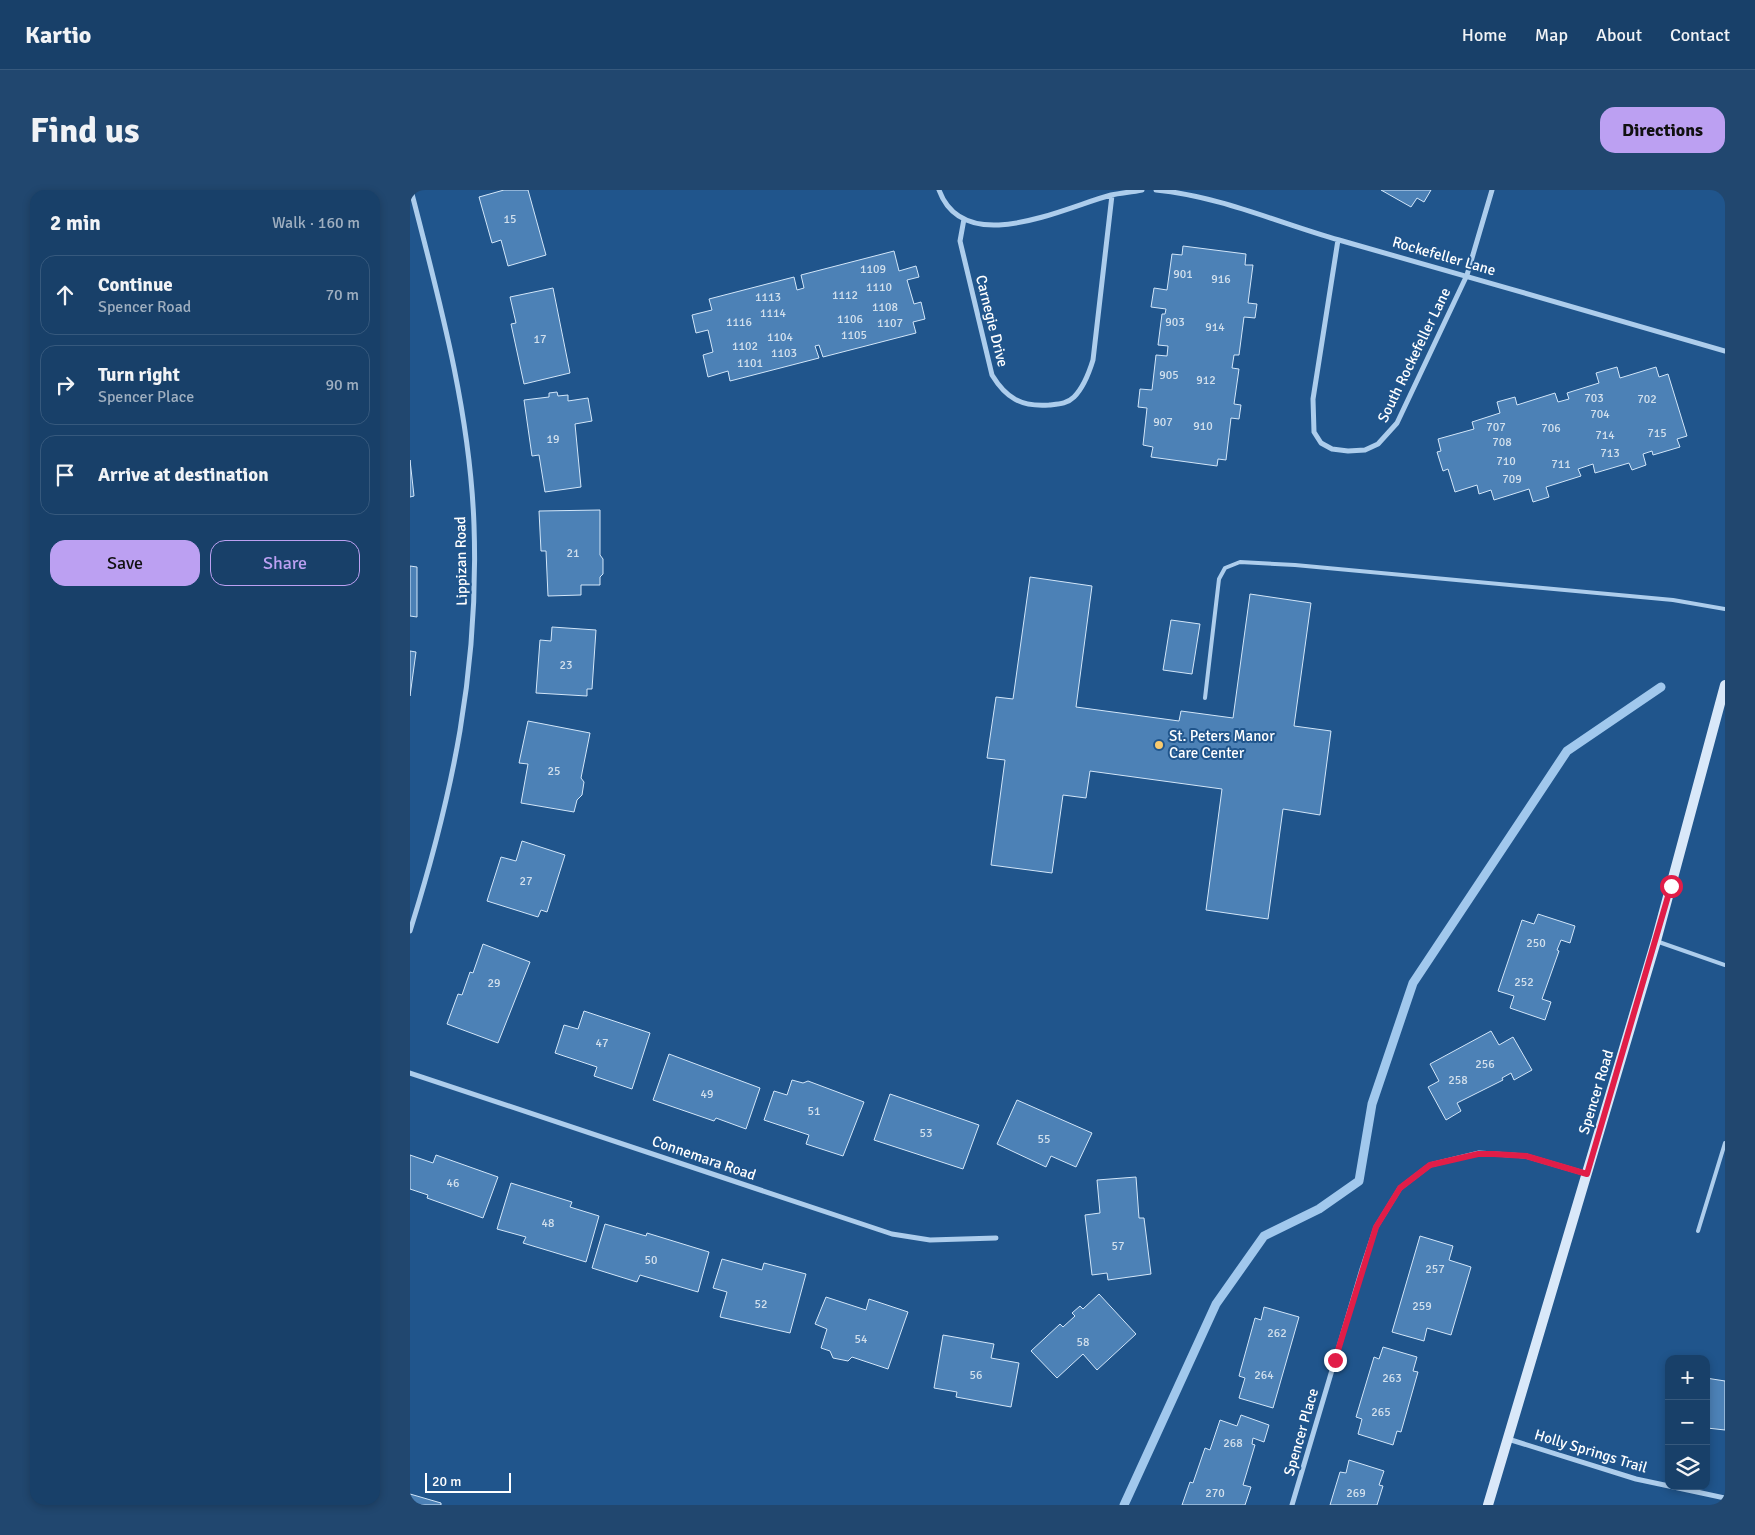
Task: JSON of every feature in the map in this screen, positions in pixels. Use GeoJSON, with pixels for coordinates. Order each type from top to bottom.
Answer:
{"type":"FeatureCollection","features":[{"type":"Feature","properties":{"kind":"main road","name":"Spencer Road"},"geometry":{"type":"LineString","coordinates":[[1488,1505],[1656,941],[1725,685]]}},
{"type":"Feature","properties":{"kind":"street","name":"Lippizan Road"},"geometry":{"type":"LineString","coordinates":[[410,930],[434,853],[451,785],[464,716],[475,612],[474,523],[465,433],[452,358],[411,190]]}},
{"type":"Feature","properties":{"kind":"street"},"geometry":{"type":"LineString","coordinates":[[938,190],[950,207],[964,219],[981,224],[1010,225],[1112,195],[1142,190]]}},
{"type":"Feature","properties":{"kind":"street","name":"Rockefeller Lane"},"geometry":{"type":"LineString","coordinates":[[1156,190],[1189,194],[1338,240],[1467,275],[1725,351]]}},
{"type":"Feature","properties":{"kind":"street","name":"South Rockefeller Lane"},"geometry":{"type":"LineString","coordinates":[[1338,240],[1312,416],[1314,432],[1321,443],[1332,449],[1348,451],[1365,450],[1378,444],[1397,423],[1467,275],[1492,190]]}},
{"type":"Feature","properties":{"kind":"street","name":"Carnegie Drive"},"geometry":{"type":"LineString","coordinates":[[964,219],[960,241],[992,375],[1005,393],[1022,404],[1036,406],[1066,404],[1074,397],[1087,379],[1093,360],[1112,195]]}},
{"type":"Feature","properties":{"kind":"street","name":"Connemara Road"},"geometry":{"type":"LineString","coordinates":[[410,1073],[892,1234],[930,1240],[996,1238]]}},
{"type":"Feature","properties":{"kind":"street","name":"Spencer Place"},"geometry":{"type":"LineString","coordinates":[[1292,1505],[1376,1227],[1400,1188],[1430,1165],[1478,1154],[1526,1156],[1587,1174]]}},
{"type":"Feature","properties":{"kind":"street","name":"Holly Springs Trail"},"geometry":{"type":"LineString","coordinates":[[1507,1439],[1636,1479],[1665,1485]]}},
{"type":"Feature","properties":{"kind":"street","name":"Holly Springs Trail"},"geometry":{"type":"LineString","coordinates":[[1688,1490],[1725,1498]]}},
{"type":"Feature","properties":{"kind":"lane"},"geometry":{"type":"LineString","coordinates":[[1205,698],[1219,579],[1225,568],[1240,562],[1295,565],[1673,600],[1725,608]]}},
{"type":"Feature","properties":{"kind":"lane"},"geometry":{"type":"LineString","coordinates":[[1656,941],[1725,965]]}},
{"type":"Feature","properties":{"kind":"lane"},"geometry":{"type":"LineString","coordinates":[[1698,1231],[1725,1142]]}},
{"type":"Feature","properties":{"kind":"building"},"geometry":{"type":"Polygon","coordinates":[[[504,190],[528,190],[546,255],[508,266],[501,240],[492,243],[479,197],[504,190]]]}},
{"type":"Feature","properties":{"kind":"building"},"geometry":{"type":"Polygon","coordinates":[[[1381,190],[1431,190],[1424,202],[1417,198],[1411,207],[1381,190]]]}},
{"type":"Feature","properties":{"kind":"building"},"geometry":{"type":"Polygon","coordinates":[[[1183,246],[1246,254],[1245,265],[1253,265],[1248,303],[1257,304],[1255,318],[1244,317],[1239,355],[1234,355],[1232,368],[1239,369],[1234,404],[1241,405],[1239,419],[1231,418],[1226,460],[1218,459],[1217,466],[1151,457],[1153,447],[1143,445],[1147,408],[1138,407],[1140,389],[1152,390],[1156,355],[1167,356],[1168,346],[1158,345],[1162,314],[1165,314],[1166,309],[1151,307],[1154,288],[1167,290],[1172,254],[1182,255],[1183,246]]]}},
{"type":"Feature","properties":{"kind":"building"},"geometry":{"type":"Polygon","coordinates":[[[894,251],[899,271],[916,266],[919,277],[907,280],[914,304],[921,302],[925,319],[913,322],[916,333],[823,357],[819,345],[815,346],[819,358],[730,381],[728,371],[708,377],[703,355],[713,352],[708,330],[696,333],[692,315],[712,310],[709,299],[794,277],[797,290],[804,288],[801,275],[894,251]]]}},
{"type":"Feature","properties":{"kind":"building"},"geometry":{"type":"Polygon","coordinates":[[[553,288],[570,373],[524,384],[511,324],[516,323],[510,297],[553,288]]]}},
{"type":"Feature","properties":{"kind":"building"},"geometry":{"type":"Polygon","coordinates":[[[1617,367],[1620,378],[1656,367],[1659,377],[1668,374],[1687,436],[1677,439],[1680,447],[1653,455],[1652,451],[1643,454],[1646,465],[1632,470],[1629,463],[1595,473],[1593,464],[1578,469],[1581,476],[1546,487],[1549,497],[1533,502],[1529,489],[1494,500],[1491,490],[1479,494],[1477,485],[1455,492],[1448,469],[1443,471],[1437,452],[1441,451],[1438,439],[1474,429],[1472,422],[1500,413],[1497,402],[1515,397],[1517,405],[1555,393],[1558,402],[1569,399],[1567,393],[1599,383],[1596,373],[1617,367]]]}},
{"type":"Feature","properties":{"kind":"building"},"geometry":{"type":"Polygon","coordinates":[[[557,392],[558,396],[568,395],[568,401],[588,398],[592,421],[575,424],[581,487],[545,492],[539,455],[532,456],[524,400],[549,397],[549,393],[557,392]]]}},
{"type":"Feature","properties":{"kind":"building"},"geometry":{"type":"Polygon","coordinates":[[[410,460],[414,496],[410,497],[410,460]]]}},
{"type":"Feature","properties":{"kind":"building"},"geometry":{"type":"Polygon","coordinates":[[[600,510],[600,555],[603,559],[603,574],[600,577],[600,585],[581,585],[581,595],[548,596],[546,551],[541,551],[539,511],[600,510]]]}},
{"type":"Feature","properties":{"kind":"building"},"geometry":{"type":"Polygon","coordinates":[[[410,566],[417,567],[417,617],[410,616],[410,566]]]}},
{"type":"Feature","properties":{"kind":"building","name":"St. Peters Manor Care Center"},"geometry":{"type":"Polygon","coordinates":[[[1030,577],[1092,586],[1076,707],[1179,721],[1181,711],[1233,718],[1250,594],[1311,603],[1294,726],[1331,731],[1320,815],[1283,809],[1268,919],[1206,910],[1222,789],[1090,771],[1086,798],[1063,795],[1052,873],[991,865],[1005,760],[987,758],[996,697],[1013,699],[1030,577]]]}},
{"type":"Feature","properties":{"kind":"building"},"geometry":{"type":"Polygon","coordinates":[[[1171,620],[1200,624],[1192,674],[1163,670],[1171,620]]]}},
{"type":"Feature","properties":{"kind":"building"},"geometry":{"type":"Polygon","coordinates":[[[552,627],[596,630],[592,689],[587,689],[587,696],[536,693],[540,640],[551,641],[552,627]]]}},
{"type":"Feature","properties":{"kind":"building"},"geometry":{"type":"Polygon","coordinates":[[[410,651],[416,652],[410,696],[410,651]]]}},
{"type":"Feature","properties":{"kind":"building"},"geometry":{"type":"Polygon","coordinates":[[[528,721],[590,733],[581,778],[584,782],[582,795],[577,800],[574,812],[521,803],[528,764],[519,763],[528,721]]]}},
{"type":"Feature","properties":{"kind":"building"},"geometry":{"type":"Polygon","coordinates":[[[522,841],[565,855],[547,912],[541,910],[538,917],[487,901],[501,857],[516,861],[522,841]]]}},
{"type":"Feature","properties":{"kind":"building"},"geometry":{"type":"Polygon","coordinates":[[[1538,914],[1575,926],[1570,943],[1561,940],[1557,950],[1559,951],[1542,999],[1551,1002],[1545,1020],[1510,1008],[1514,996],[1498,991],[1522,920],[1534,924],[1538,914]]]}},
{"type":"Feature","properties":{"kind":"building"},"geometry":{"type":"Polygon","coordinates":[[[483,944],[530,962],[498,1043],[447,1024],[458,994],[462,995],[470,972],[473,973],[483,944]]]}},
{"type":"Feature","properties":{"kind":"building"},"geometry":{"type":"Polygon","coordinates":[[[584,1011],[650,1033],[632,1089],[594,1076],[597,1067],[555,1053],[564,1025],[578,1029],[584,1011]]]}},
{"type":"Feature","properties":{"kind":"building"},"geometry":{"type":"Polygon","coordinates":[[[1491,1031],[1499,1045],[1513,1037],[1532,1070],[1514,1080],[1511,1073],[1502,1078],[1503,1080],[1457,1103],[1461,1111],[1446,1120],[1428,1087],[1439,1081],[1430,1064],[1491,1031]]]}},
{"type":"Feature","properties":{"kind":"building"},"geometry":{"type":"Polygon","coordinates":[[[669,1054],[760,1088],[746,1129],[716,1118],[714,1121],[653,1100],[669,1054]]]}},
{"type":"Feature","properties":{"kind":"building"},"geometry":{"type":"Polygon","coordinates":[[[792,1080],[803,1083],[808,1081],[864,1102],[843,1156],[806,1144],[809,1135],[764,1120],[774,1091],[787,1095],[792,1080]]]}},
{"type":"Feature","properties":{"kind":"building"},"geometry":{"type":"Polygon","coordinates":[[[890,1094],[979,1125],[963,1169],[874,1140],[890,1094]]]}},
{"type":"Feature","properties":{"kind":"building"},"geometry":{"type":"Polygon","coordinates":[[[1017,1100],[1092,1133],[1076,1167],[1051,1156],[1046,1167],[997,1144],[1017,1100]]]}},
{"type":"Feature","properties":{"kind":"building"},"geometry":{"type":"Polygon","coordinates":[[[410,1155],[433,1163],[436,1155],[498,1177],[483,1218],[427,1198],[428,1195],[410,1189],[410,1155]]]}},
{"type":"Feature","properties":{"kind":"building"},"geometry":{"type":"Polygon","coordinates":[[[1136,1177],[1139,1218],[1144,1218],[1151,1274],[1108,1280],[1107,1273],[1092,1275],[1085,1215],[1100,1213],[1097,1180],[1136,1177]]]}},
{"type":"Feature","properties":{"kind":"building"},"geometry":{"type":"Polygon","coordinates":[[[511,1183],[572,1202],[570,1207],[599,1216],[586,1262],[523,1243],[526,1237],[497,1229],[511,1183]]]}},
{"type":"Feature","properties":{"kind":"building"},"geometry":{"type":"Polygon","coordinates":[[[605,1224],[646,1236],[647,1233],[709,1252],[698,1292],[640,1275],[637,1282],[592,1268],[605,1224]]]}},
{"type":"Feature","properties":{"kind":"building"},"geometry":{"type":"Polygon","coordinates":[[[1420,1236],[1453,1246],[1449,1260],[1471,1267],[1451,1335],[1427,1328],[1424,1341],[1392,1332],[1420,1236]]]}},
{"type":"Feature","properties":{"kind":"building"},"geometry":{"type":"Polygon","coordinates":[[[722,1259],[762,1270],[764,1263],[806,1274],[790,1333],[720,1317],[727,1292],[713,1288],[722,1259]]]}},
{"type":"Feature","properties":{"kind":"building"},"geometry":{"type":"Polygon","coordinates":[[[1099,1294],[1136,1334],[1097,1370],[1083,1354],[1057,1378],[1031,1351],[1060,1324],[1063,1327],[1075,1316],[1072,1313],[1080,1306],[1083,1309],[1099,1294]]]}},
{"type":"Feature","properties":{"kind":"building"},"geometry":{"type":"Polygon","coordinates":[[[826,1297],[866,1310],[869,1299],[908,1312],[888,1369],[852,1357],[848,1361],[833,1358],[830,1351],[821,1348],[827,1329],[815,1324],[826,1297]]]}},
{"type":"Feature","properties":{"kind":"building"},"geometry":{"type":"Polygon","coordinates":[[[1264,1307],[1299,1317],[1273,1408],[1239,1398],[1245,1378],[1239,1376],[1255,1318],[1261,1320],[1264,1307]]]}},
{"type":"Feature","properties":{"kind":"building"},"geometry":{"type":"Polygon","coordinates":[[[943,1335],[994,1344],[991,1358],[1019,1363],[1011,1407],[956,1397],[957,1392],[934,1388],[943,1335]]]}},
{"type":"Feature","properties":{"kind":"building"},"geometry":{"type":"Polygon","coordinates":[[[1383,1347],[1417,1357],[1413,1371],[1418,1372],[1401,1432],[1397,1431],[1393,1445],[1358,1434],[1362,1419],[1356,1417],[1374,1357],[1379,1359],[1383,1347]]]}},
{"type":"Feature","properties":{"kind":"building"},"geometry":{"type":"Polygon","coordinates":[[[1710,1379],[1725,1381],[1725,1430],[1710,1428],[1710,1379]]]}},
{"type":"Feature","properties":{"kind":"building"},"geometry":{"type":"Polygon","coordinates":[[[1241,1415],[1269,1425],[1264,1442],[1253,1438],[1252,1444],[1255,1445],[1243,1485],[1251,1487],[1245,1505],[1182,1505],[1190,1482],[1193,1483],[1205,1448],[1210,1450],[1220,1420],[1237,1426],[1241,1415]]]}},
{"type":"Feature","properties":{"kind":"building"},"geometry":{"type":"Polygon","coordinates":[[[1349,1460],[1384,1471],[1379,1485],[1383,1486],[1377,1505],[1330,1505],[1340,1472],[1346,1473],[1349,1460]]]}},
{"type":"Feature","properties":{"kind":"building"},"geometry":{"type":"Polygon","coordinates":[[[410,1494],[441,1503],[441,1505],[410,1505],[410,1494]]]}},
{"type":"Feature","properties":{"kind":"waterway"},"geometry":{"type":"LineString","coordinates":[[1124,1505],[1216,1304],[1264,1236],[1319,1209],[1359,1181],[1372,1104],[1413,983],[1567,751],[1661,687]]}},
{"type":"Feature","properties":{"kind":"place","name":"St. Peters Manor Care Center"},"geometry":{"type":"Point","coordinates":[1159,745]}},
{"type":"Feature","properties":{"kind":"route"},"geometry":{"type":"LineString","coordinates":[[1335,1360],[1376,1227],[1400,1188],[1430,1165],[1478,1154],[1494,1154],[1526,1156],[1587,1174],[1671,886]]}}]}
